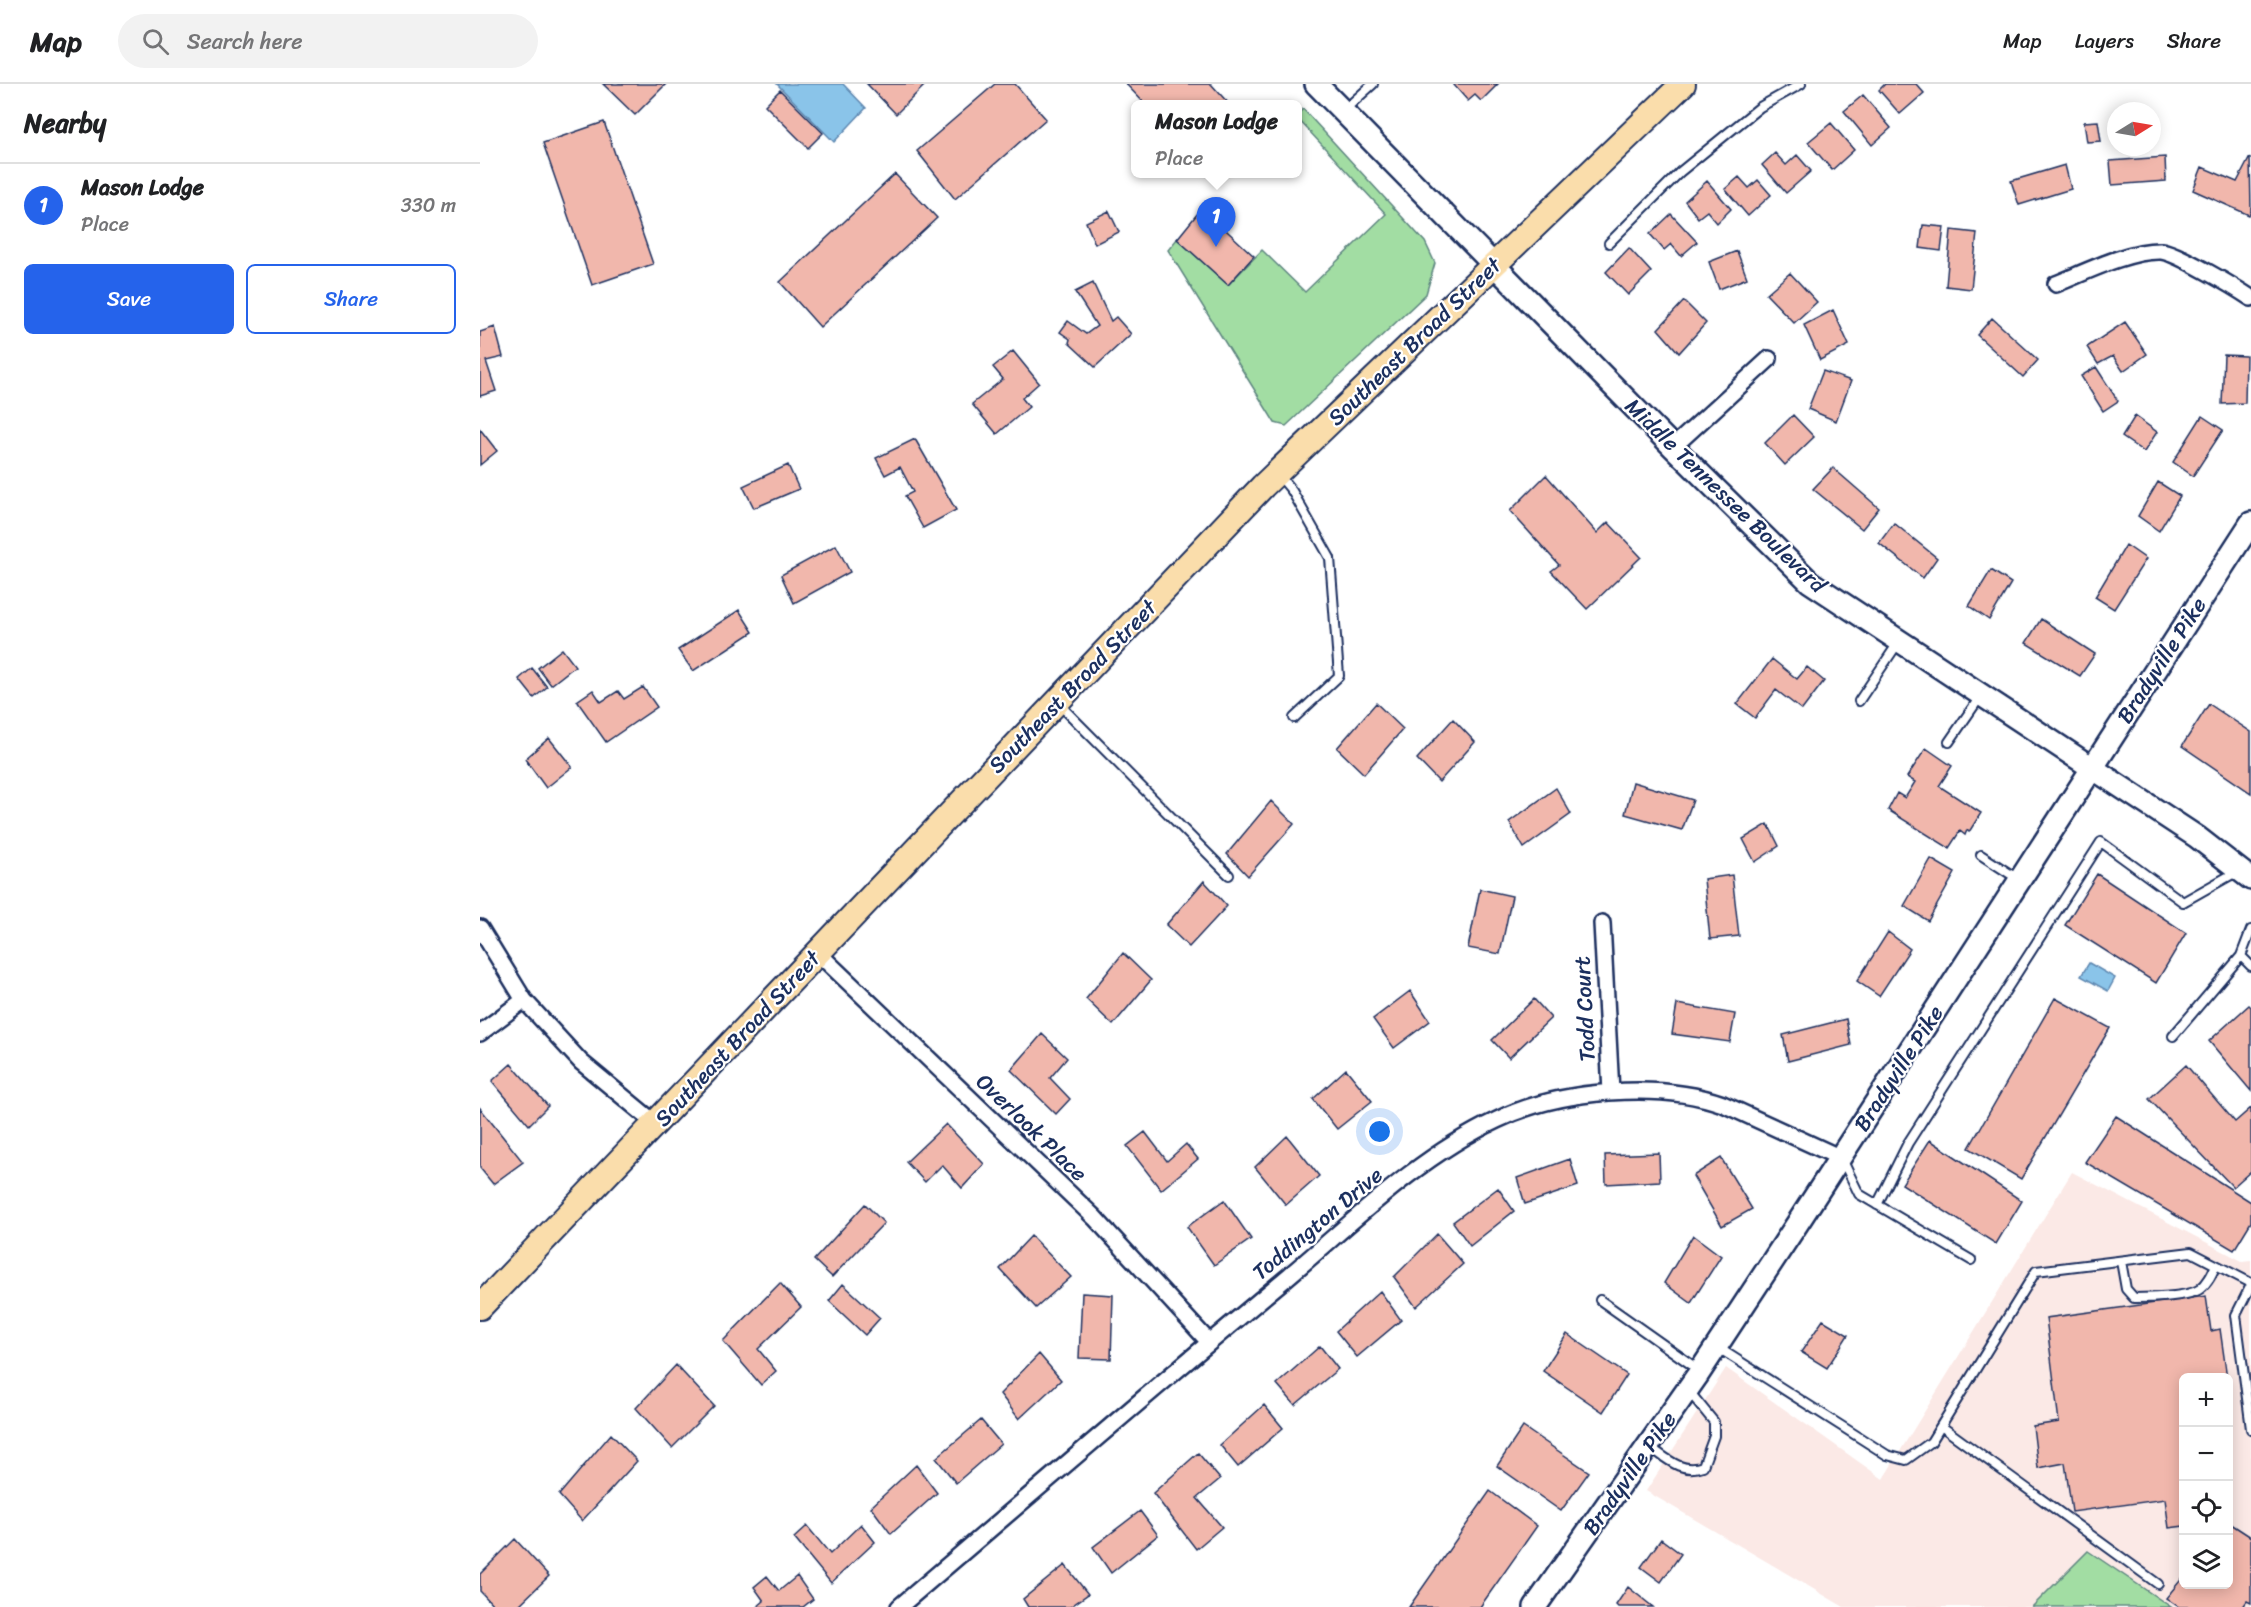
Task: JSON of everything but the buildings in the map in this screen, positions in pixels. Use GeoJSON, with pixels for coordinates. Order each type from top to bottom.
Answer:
{"type":"FeatureCollection","features":[{"type":"Feature","properties":{"kind":"main road","name":"Middle Tennessee Boulevard"},"geometry":{"type":"LineString","coordinates":[[1316,84],[1492,265],[1810,582],[2198,837],[2245,875]]}},
{"type":"Feature","properties":{"kind":"main road","name":"Southeast Broad Street"},"geometry":{"type":"LineString","coordinates":[[480,1307],[1277,472],[1683,84]]}},
{"type":"Feature","properties":{"kind":"main road","name":"Bradyville Pike"},"geometry":{"type":"LineString","coordinates":[[1536,1607],[1700,1370],[1841,1158],[2090,768],[2251,523]]}},
{"type":"Feature","properties":{"kind":"street"},"geometry":{"type":"LineString","coordinates":[[2056,284],[2131,256],[2163,251],[2227,282],[2251,298]]}},
{"type":"Feature","properties":{"kind":"street"},"geometry":{"type":"LineString","coordinates":[[1673,447],[1769,359]]}},
{"type":"Feature","properties":{"kind":"street","name":"Todd Court"},"geometry":{"type":"LineString","coordinates":[[1602,923],[1611,1092]]}},
{"type":"Feature","properties":{"kind":"street"},"geometry":{"type":"LineString","coordinates":[[480,928],[524,1000],[581,1062],[656,1124]]}},
{"type":"Feature","properties":{"kind":"street","name":"Overlook Place"},"geometry":{"type":"LineString","coordinates":[[817,952],[1095,1218],[1209,1342]]}},
{"type":"Feature","properties":{"kind":"street"},"geometry":{"type":"LineString","coordinates":[[480,1033],[524,1000]]}},
{"type":"Feature","properties":{"kind":"street","name":"Toddington Drive"},"geometry":{"type":"LineString","coordinates":[[899,1607],[1209,1342],[1433,1155],[1498,1119],[1541,1103],[1575,1096],[1611,1092],[1665,1093],[1707,1098],[1841,1158]]}},
{"type":"Feature","properties":{"kind":"lane"},"geometry":{"type":"LineString","coordinates":[[1343,111],[1373,84]]}},
{"type":"Feature","properties":{"kind":"lane"},"geometry":{"type":"LineString","coordinates":[[1609,243],[1680,172],[1760,107],[1801,84]]}},
{"type":"Feature","properties":{"kind":"lane"},"geometry":{"type":"LineString","coordinates":[[1277,472],[1292,491],[1330,558],[1339,676],[1294,718]]}},
{"type":"Feature","properties":{"kind":"lane"},"geometry":{"type":"LineString","coordinates":[[1859,702],[1899,641]]}},
{"type":"Feature","properties":{"kind":"lane"},"geometry":{"type":"LineString","coordinates":[[1949,742],[1981,696]]}},
{"type":"Feature","properties":{"kind":"lane"},"geometry":{"type":"LineString","coordinates":[[1057,702],[1229,875]]}},
{"type":"Feature","properties":{"kind":"lane"},"geometry":{"type":"LineString","coordinates":[[1878,1205],[1908,1143],[2101,842],[2183,902],[2245,875]]}},
{"type":"Feature","properties":{"kind":"lane"},"geometry":{"type":"LineString","coordinates":[[1982,855],[2019,880]]}},
{"type":"Feature","properties":{"kind":"lane"},"geometry":{"type":"LineString","coordinates":[[2173,1036],[2241,956],[2251,930]]}},
{"type":"Feature","properties":{"kind":"lane"},"geometry":{"type":"LineString","coordinates":[[2241,956],[2251,966]]}},
{"type":"Feature","properties":{"kind":"lane"},"geometry":{"type":"LineString","coordinates":[[1841,1158],[1859,1194],[1971,1260]]}},
{"type":"Feature","properties":{"kind":"lane"},"geometry":{"type":"LineString","coordinates":[[1716,1346],[1887,1455],[1906,1460],[1931,1442],[2036,1271],[2192,1252],[2251,1284],[2236,1315],[2251,1429]]}},
{"type":"Feature","properties":{"kind":"lane"},"geometry":{"type":"LineString","coordinates":[[2121,1261],[2126,1289],[2134,1298],[2199,1290],[2209,1280],[2216,1265]]}},
{"type":"Feature","properties":{"kind":"lane"},"geometry":{"type":"LineString","coordinates":[[1600,1300],[1700,1370]]}},
{"type":"Feature","properties":{"kind":"lane"},"geometry":{"type":"LineString","coordinates":[[1648,1445],[1676,1466],[1692,1470],[1703,1466],[1714,1436],[1714,1422],[1687,1389]]}},
{"type":"Feature","properties":{"kind":"lane"},"geometry":{"type":"LineString","coordinates":[[1941,1426],[2158,1584]]}},
{"type":"Feature","properties":{"kind":"shaded area"},"geometry":{"type":"Polygon","coordinates":[[[2072,1172],[2242,1261],[2251,1260],[2251,1607],[2171,1607],[2088,1551],[2032,1607],[1844,1607],[1646,1491],[1726,1368],[1883,1479],[2072,1172]]]}},
{"type":"Feature","properties":{"kind":"green space"},"geometry":{"type":"Polygon","coordinates":[[[1302,110],[1425,242],[1435,263],[1426,294],[1286,426],[1275,423],[1168,250],[1177,239],[1228,285],[1262,250],[1305,292],[1386,214],[1302,123],[1302,110]]]}},
{"type":"Feature","properties":{"kind":"green space"},"geometry":{"type":"Polygon","coordinates":[[[2088,1551],[2171,1607],[2032,1607],[2088,1551]]]}},
{"type":"Feature","properties":{"kind":"water"},"geometry":{"type":"Polygon","coordinates":[[[777,84],[843,84],[866,108],[834,142],[777,84]]]}},
{"type":"Feature","properties":{"kind":"water"},"geometry":{"type":"Polygon","coordinates":[[[2089,963],[2115,978],[2108,991],[2081,976],[2089,963]]]}},
{"type":"Feature","properties":{"kind":"place","name":"Mason Lodge"},"geometry":{"type":"Point","coordinates":[1216,247]}}]}
